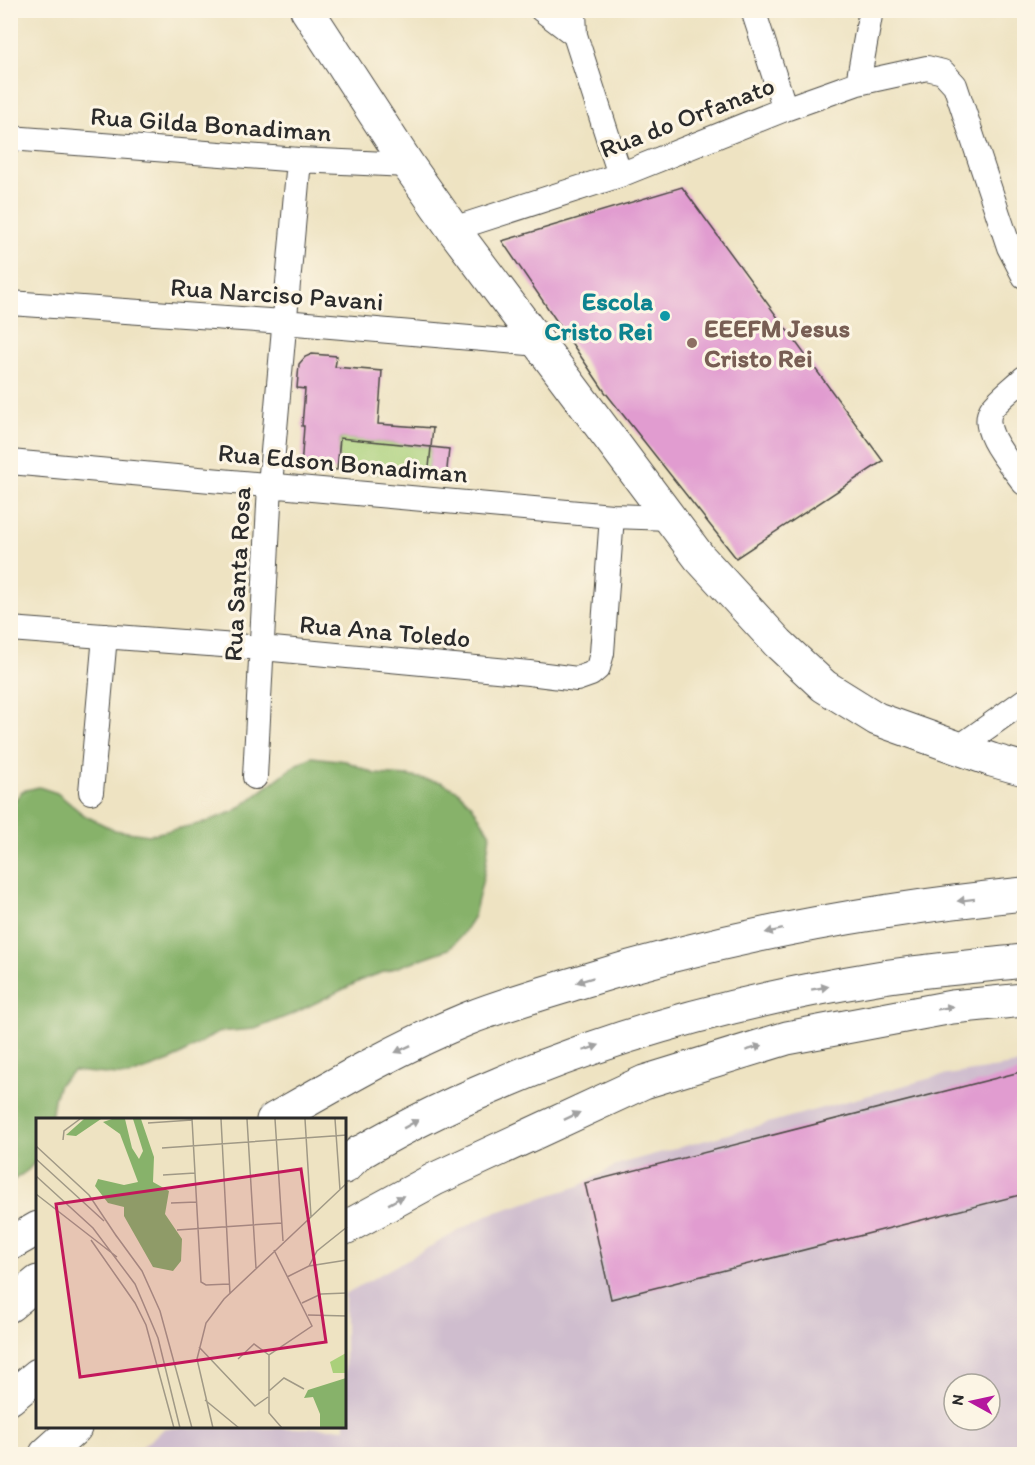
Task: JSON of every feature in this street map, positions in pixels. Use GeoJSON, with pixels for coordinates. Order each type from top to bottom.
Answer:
{"type":"FeatureCollection","features":[{"type":"Feature","properties":{"kind":"main road"},"geometry":{"type":"LineString","coordinates":[[306,10],[453,229],[699,557],[778,643],[824,686],[877,719],[992,760],[1024,768]]}},
{"type":"Feature","properties":{"kind":"main road"},"geometry":{"type":"LineString","coordinates":[[277,1118],[388,1056],[467,1019],[629,967],[797,926],[968,899],[1024,894]]}},
{"type":"Feature","properties":{"kind":"main road"},"geometry":{"type":"LineString","coordinates":[[350,1160],[424,1118],[489,1088],[536,1068],[651,1028],[798,991],[873,978],[1024,961]]}},
{"type":"Feature","properties":{"kind":"main road"},"geometry":{"type":"LineString","coordinates":[[346,1227],[435,1179],[644,1082],[787,1038],[952,1007],[1024,1000]]}},
{"type":"Feature","properties":{"kind":"main road"},"geometry":{"type":"LineString","coordinates":[[10,1244],[36,1229]]}},
{"type":"Feature","properties":{"kind":"main road"},"geometry":{"type":"LineString","coordinates":[[10,1305],[36,1284]]}},
{"type":"Feature","properties":{"kind":"main road"},"geometry":{"type":"LineString","coordinates":[[10,1398],[36,1377]]}},
{"type":"Feature","properties":{"kind":"main road"},"geometry":{"type":"LineString","coordinates":[[46,1455],[74,1429]]}},
{"type":"Feature","properties":{"kind":"street"},"geometry":{"type":"LineString","coordinates":[[542,10],[575,35]]}},
{"type":"Feature","properties":{"kind":"street"},"geometry":{"type":"LineString","coordinates":[[574,10],[575,35],[620,175]]}},
{"type":"Feature","properties":{"kind":"street"},"geometry":{"type":"LineString","coordinates":[[753,10],[785,109]]}},
{"type":"Feature","properties":{"kind":"street"},"geometry":{"type":"LineString","coordinates":[[858,82],[871,10]]}},
{"type":"Feature","properties":{"kind":"street","name":"Rua do Orfanato"},"geometry":{"type":"LineString","coordinates":[[453,229],[620,175],[858,82],[927,68],[943,72],[955,85],[1009,248],[1024,276]]}},
{"type":"Feature","properties":{"kind":"street","name":"Rua Gilda Bonadiman"},"geometry":{"type":"LineString","coordinates":[[10,138],[299,160],[408,165]]}},
{"type":"Feature","properties":{"kind":"street","name":"Rua Santa Rosa"},"geometry":{"type":"LineString","coordinates":[[255,777],[270,485],[299,160]]}},
{"type":"Feature","properties":{"kind":"street","name":"Rua Narciso Pavani"},"geometry":{"type":"LineString","coordinates":[[10,303],[284,322],[540,344]]}},
{"type":"Feature","properties":{"kind":"street"},"geometry":{"type":"LineString","coordinates":[[1024,378],[992,409],[987,421],[991,436],[1024,483]]}},
{"type":"Feature","properties":{"kind":"street","name":"Rua Edson Bonadiman"},"geometry":{"type":"LineString","coordinates":[[10,462],[612,516],[671,519]]}},
{"type":"Feature","properties":{"kind":"street","name":"Rua Ana Toledo"},"geometry":{"type":"LineString","coordinates":[[10,629],[262,648],[577,679],[591,674],[598,668],[602,653],[612,516]]}},
{"type":"Feature","properties":{"kind":"street"},"geometry":{"type":"LineString","coordinates":[[91,792],[105,636]]}},
{"type":"Feature","properties":{"kind":"street"},"geometry":{"type":"LineString","coordinates":[[958,748],[1024,701]]}},
{"type":"Feature","properties":{"kind":"shaded area"},"geometry":{"type":"Polygon","coordinates":[[[1024,1063],[1024,1454],[133,1454],[164,1429],[346,1429],[346,1293],[487,1215],[579,1186],[619,1164],[935,1077],[1024,1063]]]}},
{"type":"Feature","properties":{"kind":"green space"},"geometry":{"type":"Polygon","coordinates":[[[340,438],[431,447],[428,478],[337,470],[340,438]]]}},
{"type":"Feature","properties":{"kind":"green space"},"geometry":{"type":"Polygon","coordinates":[[[312,757],[346,761],[375,774],[408,776],[441,782],[458,791],[472,805],[490,834],[485,870],[474,916],[462,935],[449,949],[364,979],[295,1013],[255,1029],[218,1032],[172,1060],[128,1076],[73,1071],[59,1084],[51,1118],[36,1118],[36,1161],[11,1182],[11,806],[22,791],[39,787],[57,793],[84,815],[114,830],[149,835],[203,823],[235,811],[297,764],[312,757]]]}},
{"type":"Feature","properties":{"kind":"building","name":"Escola Cristo Rei"},"geometry":{"type":"Polygon","coordinates":[[[682,187],[883,461],[736,558],[605,392],[502,241],[682,187]]]}},
{"type":"Feature","properties":{"kind":"building"},"geometry":{"type":"Polygon","coordinates":[[[312,354],[337,356],[335,367],[382,371],[378,424],[433,428],[431,447],[340,438],[337,470],[301,468],[305,389],[297,388],[299,364],[305,357],[312,354]]]}},
{"type":"Feature","properties":{"kind":"building"},"geometry":{"type":"Polygon","coordinates":[[[431,447],[449,449],[446,479],[428,478],[431,447]]]}},
{"type":"Feature","properties":{"kind":"building"},"geometry":{"type":"Polygon","coordinates":[[[1024,1071],[1024,1194],[611,1299],[585,1183],[1024,1071]]]}},
{"type":"Feature","properties":{"kind":"place","name":"Escola Cristo Rei"},"geometry":{"type":"Point","coordinates":[665,316]}},
{"type":"Feature","properties":{"kind":"place","name":"EEEFM Jesus Cristo Rei"},"geometry":{"type":"Point","coordinates":[692,343]}}]}
